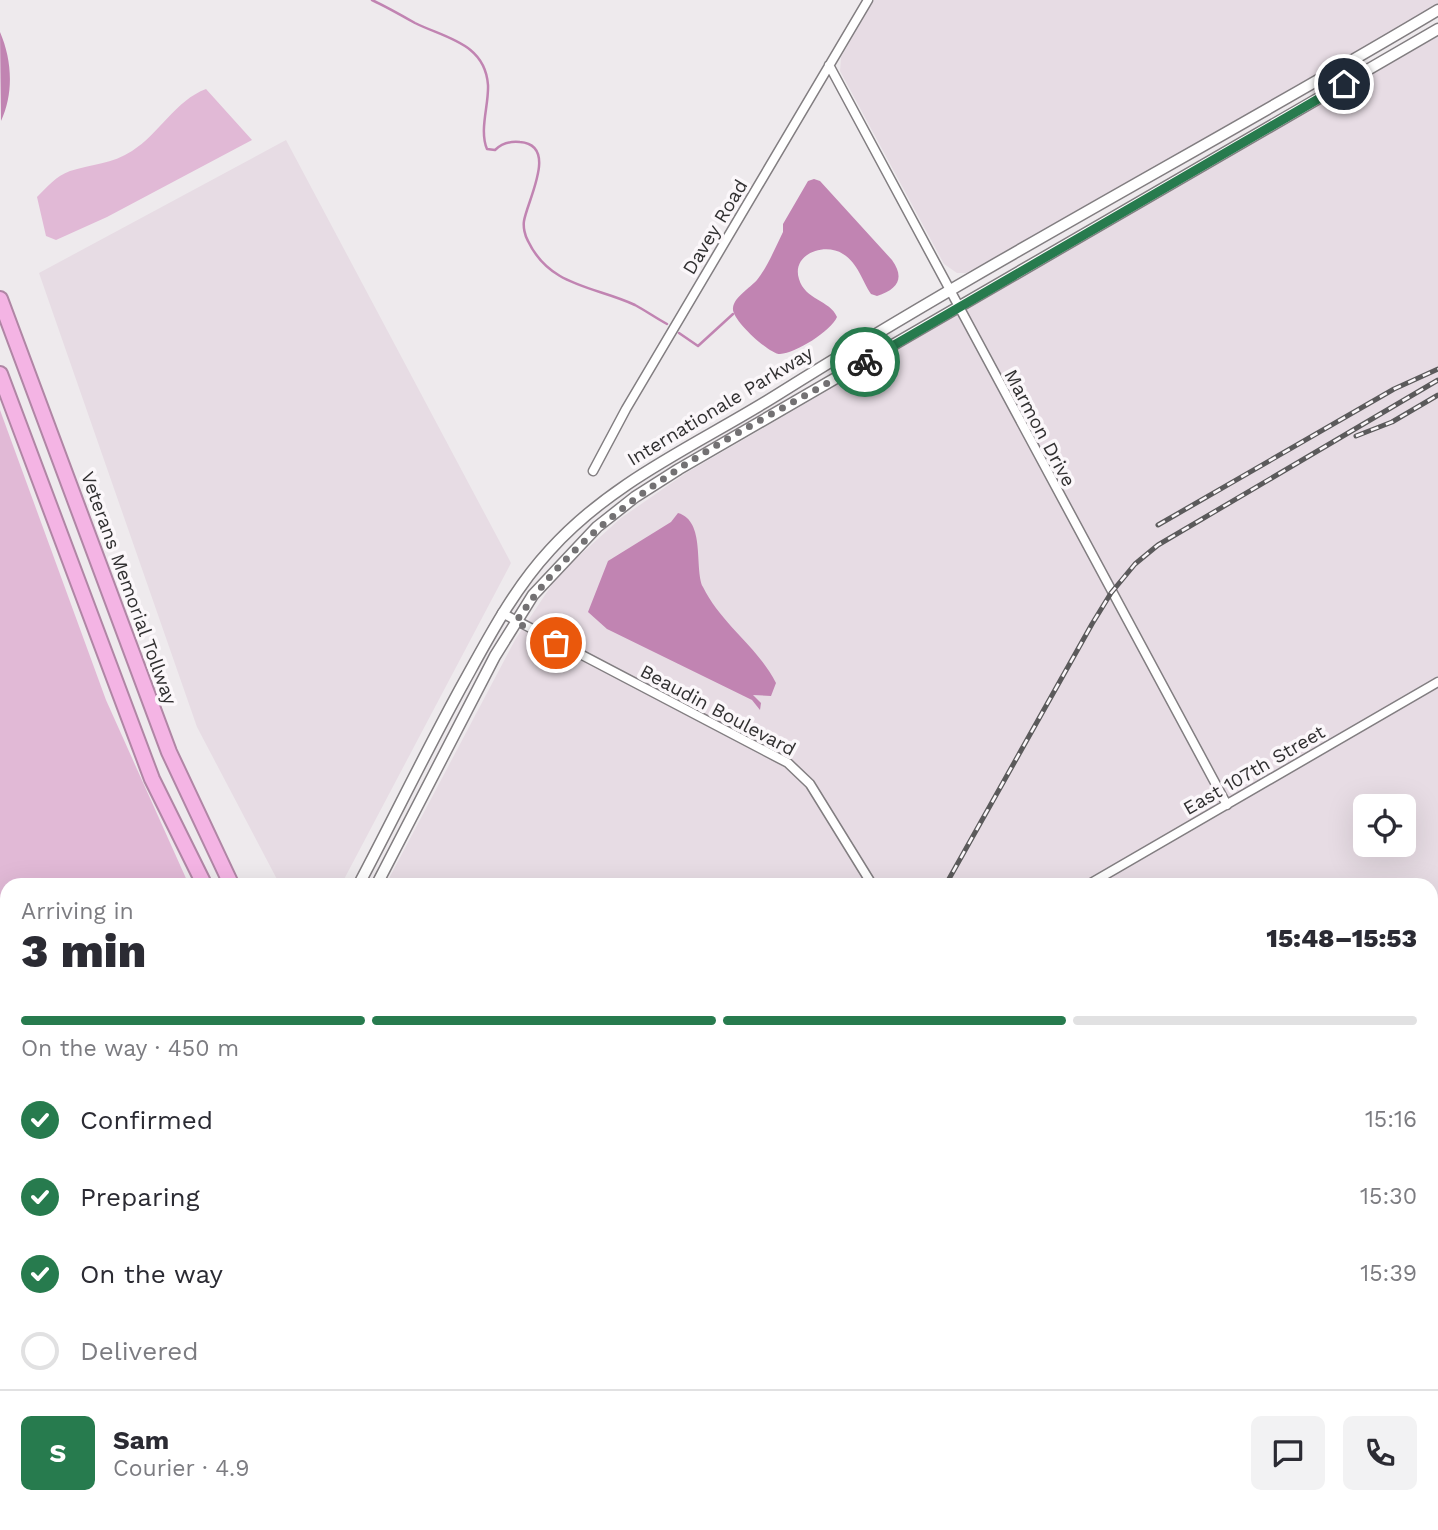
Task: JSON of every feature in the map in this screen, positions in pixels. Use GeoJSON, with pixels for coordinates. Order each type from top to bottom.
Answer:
{"type":"FeatureCollection","features":[{"type":"Feature","properties":{"kind":"highway","name":"Veterans Memorial Tollway"},"geometry":{"type":"LineString","coordinates":[[0,299],[169,752],[228,878]]}},
{"type":"Feature","properties":{"kind":"highway"},"geometry":{"type":"LineString","coordinates":[[0,374],[152,779],[201,878]]}},
{"type":"Feature","properties":{"kind":"street","name":"Davey Road"},"geometry":{"type":"LineString","coordinates":[[593,471],[626,409],[867,0]]}},
{"type":"Feature","properties":{"kind":"street","name":"Internationale Parkway"},"geometry":{"type":"LineString","coordinates":[[362,878],[502,612],[550,550],[598,504],[660,462],[776,395],[947,290],[1177,162],[1438,10]]}},
{"type":"Feature","properties":{"kind":"street","name":"Internationale Parkway"},"geometry":{"type":"LineString","coordinates":[[380,878],[495,656],[516,622],[559,564],[597,527],[635,497],[1438,29]]}},
{"type":"Feature","properties":{"kind":"street","name":"Marmon Drive"},"geometry":{"type":"LineString","coordinates":[[829,65],[947,290],[1227,805]]}},
{"type":"Feature","properties":{"kind":"street","name":"Beaudin Boulevard"},"geometry":{"type":"LineString","coordinates":[[502,612],[516,622],[788,763],[810,784],[868,878]]}},
{"type":"Feature","properties":{"kind":"street","name":"East 107th Street"},"geometry":{"type":"LineString","coordinates":[[1100,878],[1438,682]]}},
{"type":"Feature","properties":{"kind":"shaded area"},"geometry":{"type":"Polygon","coordinates":[[[874,0],[1438,0],[1438,5],[1145,176],[966,273],[957,273],[944,264],[840,71],[841,57],[874,0]]]}},
{"type":"Feature","properties":{"kind":"shaded area"},"geometry":{"type":"Polygon","coordinates":[[[0,32],[10,76],[8,99],[1,121],[0,32]]]}},
{"type":"Feature","properties":{"kind":"shaded area"},"geometry":{"type":"Polygon","coordinates":[[[1438,36],[1438,878],[389,878],[515,640],[559,574],[621,518],[686,473],[1438,36]]]}},
{"type":"Feature","properties":{"kind":"shaded area"},"geometry":{"type":"Polygon","coordinates":[[[206,89],[252,140],[107,217],[56,240],[46,236],[37,197],[52,182],[70,171],[109,161],[132,151],[186,101],[206,89]]]}},
{"type":"Feature","properties":{"kind":"shaded area"},"geometry":{"type":"Polygon","coordinates":[[[286,140],[511,563],[345,878],[276,878],[197,727],[39,273],[286,140]]]}},
{"type":"Feature","properties":{"kind":"shaded area"},"geometry":{"type":"Polygon","coordinates":[[[808,181],[820,181],[892,260],[899,277],[890,290],[877,296],[871,294],[856,267],[843,254],[827,249],[811,253],[800,263],[799,279],[806,291],[834,311],[837,317],[828,329],[812,340],[795,350],[780,354],[752,335],[738,320],[733,308],[736,300],[765,269],[783,232],[783,224],[808,181]]]}},
{"type":"Feature","properties":{"kind":"shaded area"},"geometry":{"type":"Polygon","coordinates":[[[0,410],[106,700],[186,878],[0,878],[0,410]]]}},
{"type":"Feature","properties":{"kind":"shaded area"},"geometry":{"type":"Polygon","coordinates":[[[678,513],[687,518],[696,535],[703,587],[719,613],[760,658],[776,683],[771,696],[753,695],[761,703],[760,710],[752,700],[607,629],[588,612],[608,561],[671,522],[678,513]]]}},
{"type":"Feature","properties":{"kind":"waterway"},"geometry":{"type":"LineString","coordinates":[[372,0],[462,44],[480,60],[488,85],[484,126],[487,149],[495,150],[506,143],[520,142],[531,145],[538,153],[538,175],[524,223],[527,239],[537,256],[548,268],[574,283],[635,305],[667,324]]}},
{"type":"Feature","properties":{"kind":"waterway"},"geometry":{"type":"LineString","coordinates":[[679,333],[698,346],[733,314]]}},
{"type":"Feature","properties":{"kind":"railway"},"geometry":{"type":"LineString","coordinates":[[1158,525],[1394,389],[1438,369]]}},
{"type":"Feature","properties":{"kind":"railway"},"geometry":{"type":"LineString","coordinates":[[949,878],[1092,624],[1111,593],[1135,564],[1158,545],[1438,380]]}},
{"type":"Feature","properties":{"kind":"railway"},"geometry":{"type":"LineString","coordinates":[[1356,436],[1392,422],[1438,395]]}},
{"type":"Feature","properties":{"kind":"way so far"},"geometry":{"type":"LineString","coordinates":[[556,643],[516,622],[533,595],[559,564],[597,527],[635,497],[865,362]]}},
{"type":"Feature","properties":{"kind":"route"},"geometry":{"type":"LineString","coordinates":[[865,362],[1344,84]]}}]}
